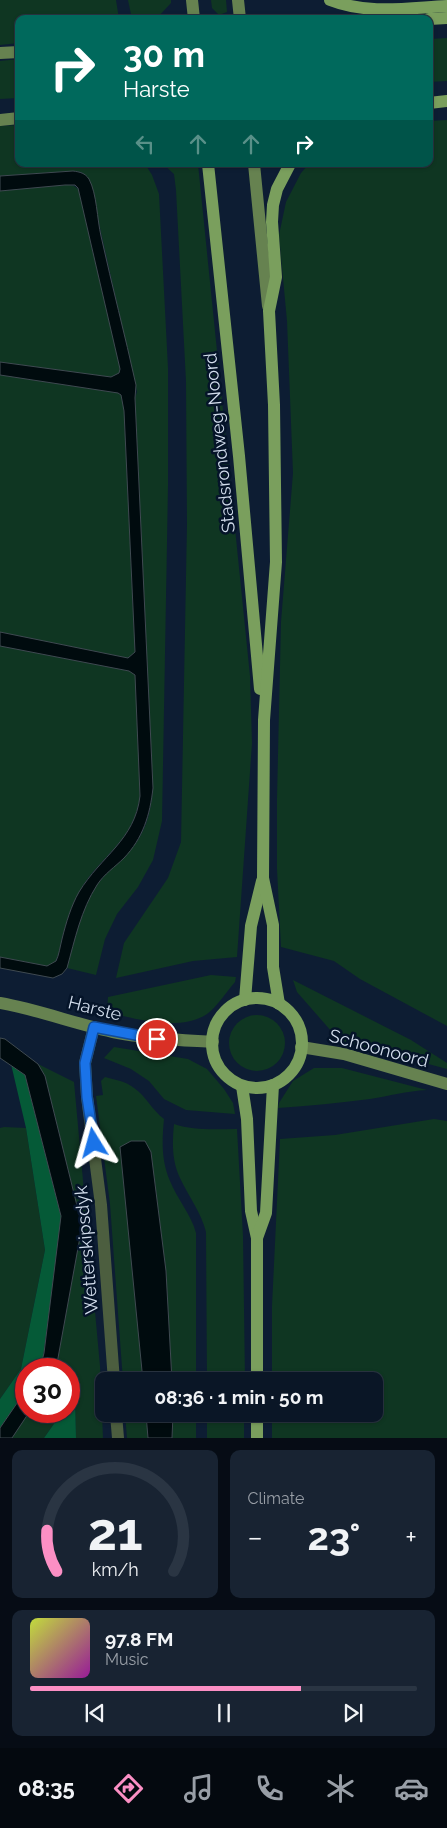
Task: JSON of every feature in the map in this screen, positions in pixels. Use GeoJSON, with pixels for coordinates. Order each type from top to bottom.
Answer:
{"type":"FeatureCollection","features":[{"type":"Feature","properties":{"kind":"main road"},"geometry":{"type":"LineString","coordinates":[[330,0],[359,8],[380,10],[447,6]]}},
{"type":"Feature","properties":{"kind":"main road"},"geometry":{"type":"LineString","coordinates":[[433,19],[447,18]]}},
{"type":"Feature","properties":{"kind":"main road"},"geometry":{"type":"LineString","coordinates":[[433,103],[447,101]]}},
{"type":"Feature","properties":{"kind":"main road","name":"Stadsrondweg-Noord"},"geometry":{"type":"LineString","coordinates":[[208,167],[239,456],[264,720]]}},
{"type":"Feature","properties":{"kind":"main road"},"geometry":{"type":"LineString","coordinates":[[269,311],[276,277],[272,222],[273,205],[277,189],[288,167]]}},
{"type":"Feature","properties":{"kind":"main road","name":"Stadsrondweg-Noord"},"geometry":{"type":"LineString","coordinates":[[269,311],[274,405],[276,562],[264,720],[263,878],[273,924],[273,967],[279,1004]]}},
{"type":"Feature","properties":{"kind":"main road","name":"Stadsrondweg-Noord"},"geometry":{"type":"LineString","coordinates":[[245,1000],[251,926],[263,878]]}},
{"type":"Feature","properties":{"kind":"main road"},"geometry":{"type":"LineString","coordinates":[[267,998],[279,1004],[296,1021],[300,1033],[301,1047],[299,1058],[293,1069],[284,1079],[273,1085],[257,1088],[242,1086],[222,1072],[217,1063],[213,1042],[216,1028],[225,1010],[245,1000],[267,998]]}},
{"type":"Feature","properties":{"kind":"main road"},"geometry":{"type":"LineString","coordinates":[[258,1238],[266,1213],[273,1085]]}},
{"type":"Feature","properties":{"kind":"main road"},"geometry":{"type":"LineString","coordinates":[[242,1086],[247,1119],[251,1212],[258,1238],[257,1372]]}},
{"type":"Feature","properties":{"kind":"main road"},"geometry":{"type":"LineString","coordinates":[[257,1422],[257,1438]]}},
{"type":"Feature","properties":{"kind":"street"},"geometry":{"type":"LineString","coordinates":[[192,0],[194,15]]}},
{"type":"Feature","properties":{"kind":"street"},"geometry":{"type":"LineString","coordinates":[[238,0],[240,15]]}},
{"type":"Feature","properties":{"kind":"street"},"geometry":{"type":"LineString","coordinates":[[0,53],[15,52]]}},
{"type":"Feature","properties":{"kind":"street"},"geometry":{"type":"LineString","coordinates":[[0,120],[15,118]]}},
{"type":"Feature","properties":{"kind":"street","name":"Stadsrondweg-Noord"},"geometry":{"type":"LineString","coordinates":[[254,167],[269,311]]}},
{"type":"Feature","properties":{"kind":"street","name":"Harste"},"geometry":{"type":"LineString","coordinates":[[0,1003],[30,1008],[94,1027],[157,1039],[213,1042]]}},
{"type":"Feature","properties":{"kind":"street","name":"Wetterskipsdyk"},"geometry":{"type":"LineString","coordinates":[[94,1027],[85,1063],[87,1097],[101,1205],[113,1372]]}},
{"type":"Feature","properties":{"kind":"street","name":"Schoonoord"},"geometry":{"type":"LineString","coordinates":[[301,1047],[344,1054],[447,1084]]}},
{"type":"Feature","properties":{"kind":"street"},"geometry":{"type":"LineString","coordinates":[[117,1422],[118,1438]]}},
{"type":"Feature","properties":{"kind":"green space"},"geometry":{"type":"Polygon","coordinates":[[[0,0],[116,0],[118,15],[15,15],[15,43],[0,45],[0,0]]]}},
{"type":"Feature","properties":{"kind":"green space"},"geometry":{"type":"Polygon","coordinates":[[[128,0],[171,0],[171,3],[160,15],[131,15],[128,0]]]}},
{"type":"Feature","properties":{"kind":"green space"},"geometry":{"type":"Polygon","coordinates":[[[211,0],[226,0],[227,12],[219,15],[212,8],[211,0]]]}},
{"type":"Feature","properties":{"kind":"green space"},"geometry":{"type":"Polygon","coordinates":[[[447,38],[447,81],[433,82],[433,39],[447,38]]]}},
{"type":"Feature","properties":{"kind":"green space"},"geometry":{"type":"Polygon","coordinates":[[[15,59],[15,98],[0,99],[0,61],[15,59]]]}},
{"type":"Feature","properties":{"kind":"green space"},"geometry":{"type":"Polygon","coordinates":[[[447,120],[447,1026],[360,979],[334,961],[281,947],[277,869],[281,622],[293,473],[287,321],[279,235],[286,202],[301,173],[306,167],[433,167],[433,121],[447,120]]]}},
{"type":"Feature","properties":{"kind":"green space"},"geometry":{"type":"Polygon","coordinates":[[[15,125],[15,167],[147,167],[159,194],[168,368],[168,486],[162,821],[153,860],[138,887],[117,914],[105,939],[96,975],[67,968],[79,925],[97,885],[140,837],[148,817],[153,788],[135,398],[137,392],[89,179],[81,172],[73,171],[0,176],[0,126],[15,125]]]}},
{"type":"Feature","properties":{"kind":"green space"},"geometry":{"type":"Polygon","coordinates":[[[166,167],[198,167],[250,676],[252,743],[237,957],[193,961],[116,978],[124,943],[168,878],[181,842],[187,524],[186,381],[174,174],[166,167]]]}},
{"type":"Feature","properties":{"kind":"green space"},"geometry":{"type":"Polygon","coordinates":[[[65,185],[75,187],[81,194],[120,369],[119,373],[111,377],[0,362],[0,191],[65,185]]]}},
{"type":"Feature","properties":{"kind":"green space"},"geometry":{"type":"Polygon","coordinates":[[[0,375],[121,395],[124,411],[135,652],[128,658],[0,632],[0,375]]]}},
{"type":"Feature","properties":{"kind":"green space"},"geometry":{"type":"Polygon","coordinates":[[[0,646],[129,671],[135,675],[137,680],[140,796],[136,812],[131,826],[123,838],[95,869],[78,894],[67,921],[57,957],[52,965],[47,966],[0,957],[0,646]]]}},
{"type":"Feature","properties":{"kind":"green space"},"geometry":{"type":"Polygon","coordinates":[[[211,975],[236,977],[235,982],[214,1008],[196,1019],[184,1022],[158,1022],[107,1012],[108,997],[211,975]]]}},
{"type":"Feature","properties":{"kind":"green space"},"geometry":{"type":"Polygon","coordinates":[[[293,980],[411,1040],[447,1063],[447,1069],[339,1040],[297,992],[293,980]]]}},
{"type":"Feature","properties":{"kind":"green space"},"geometry":{"type":"Polygon","coordinates":[[[252,1015],[262,1015],[277,1023],[283,1032],[285,1043],[283,1054],[277,1063],[262,1071],[252,1071],[241,1066],[234,1059],[229,1048],[229,1038],[234,1027],[241,1020],[252,1015]]]}},
{"type":"Feature","properties":{"kind":"green space"},"geometry":{"type":"Polygon","coordinates":[[[114,1047],[188,1059],[207,1069],[233,1103],[235,1114],[186,1110],[164,1099],[149,1081],[131,1069],[104,1058],[114,1047]]]}},
{"type":"Feature","properties":{"kind":"green space"},"geometry":{"type":"Polygon","coordinates":[[[11,1064],[25,1075],[61,1216],[43,1358],[23,1358],[45,1250],[26,1128],[11,1064]]]}},
{"type":"Feature","properties":{"kind":"green space"},"geometry":{"type":"Polygon","coordinates":[[[38,1064],[74,1082],[100,1366],[100,1372],[95,1372],[95,1422],[102,1422],[103,1438],[76,1438],[76,1423],[80,1423],[80,1358],[58,1358],[82,1226],[45,1076],[38,1064]]]}},
{"type":"Feature","properties":{"kind":"green space"},"geometry":{"type":"Polygon","coordinates":[[[314,1068],[342,1068],[427,1090],[377,1098],[278,1108],[279,1103],[293,1081],[314,1068]]]}},
{"type":"Feature","properties":{"kind":"green space"},"geometry":{"type":"Polygon","coordinates":[[[105,1077],[128,1084],[138,1091],[164,1119],[163,1150],[167,1173],[173,1188],[191,1219],[196,1233],[196,1372],[172,1372],[166,1271],[151,1152],[141,1348],[142,1372],[122,1372],[110,1204],[96,1096],[103,1095],[101,1081],[105,1077]]]}},
{"type":"Feature","properties":{"kind":"green space"},"geometry":{"type":"Polygon","coordinates":[[[434,1119],[447,1121],[447,1438],[272,1438],[272,1422],[383,1422],[383,1372],[272,1372],[272,1306],[280,1139],[335,1135],[434,1119]]]}},
{"type":"Feature","properties":{"kind":"green space"},"geometry":{"type":"Polygon","coordinates":[[[174,1124],[197,1129],[237,1129],[243,1236],[245,1372],[207,1372],[206,1232],[175,1165],[173,1145],[174,1124]]]}},
{"type":"Feature","properties":{"kind":"green space"},"geometry":{"type":"Polygon","coordinates":[[[0,1128],[26,1128],[45,1250],[23,1358],[15,1358],[15,1378],[0,1399],[0,1128]]]}},
{"type":"Feature","properties":{"kind":"green space"},"geometry":{"type":"Polygon","coordinates":[[[15,1378],[15,1406],[0,1428],[0,1399],[15,1378]]]}},
{"type":"Feature","properties":{"kind":"green space"},"geometry":{"type":"Polygon","coordinates":[[[126,1422],[147,1422],[148,1438],[127,1438],[126,1422]]]}},
{"type":"Feature","properties":{"kind":"green space"},"geometry":{"type":"Polygon","coordinates":[[[173,1422],[196,1422],[196,1438],[172,1438],[173,1422]]]}},
{"type":"Feature","properties":{"kind":"green space"},"geometry":{"type":"Polygon","coordinates":[[[207,1422],[244,1422],[244,1438],[207,1438],[207,1422]]]}},
{"type":"Feature","properties":{"kind":"green space"},"geometry":{"type":"Polygon","coordinates":[[[22,1423],[55,1423],[44,1438],[12,1438],[22,1423]]]}},
{"type":"Feature","properties":{"kind":"green space"},"geometry":{"type":"Polygon","coordinates":[[[55,1423],[76,1423],[76,1438],[44,1438],[55,1423]]]}},
{"type":"Feature","properties":{"kind":"shaded area"},"geometry":{"type":"Polygon","coordinates":[[[73,171],[82,173],[89,179],[92,185],[101,236],[136,385],[135,398],[153,788],[148,817],[141,834],[131,850],[97,885],[83,915],[67,968],[62,974],[53,978],[0,968],[0,957],[47,966],[56,961],[76,897],[88,879],[124,836],[137,811],[140,796],[135,675],[129,671],[0,646],[0,632],[128,658],[135,652],[124,411],[121,395],[0,375],[0,362],[111,377],[119,373],[120,369],[78,188],[75,185],[65,185],[0,191],[0,176],[73,171]]]}},
{"type":"Feature","properties":{"kind":"shaded area"},"geometry":{"type":"Polygon","coordinates":[[[0,1038],[5,1039],[38,1064],[45,1076],[82,1226],[58,1358],[43,1358],[61,1216],[25,1075],[0,1058],[0,1038]]]}},
{"type":"Feature","properties":{"kind":"shaded area"},"geometry":{"type":"Polygon","coordinates":[[[131,1141],[145,1141],[151,1152],[166,1271],[172,1372],[142,1372],[120,1147],[131,1141]]]}},
{"type":"Feature","properties":{"kind":"shaded area"},"geometry":{"type":"Polygon","coordinates":[[[15,1406],[15,1423],[22,1423],[12,1438],[0,1438],[0,1428],[15,1406]]]}},
{"type":"Feature","properties":{"kind":"shaded area"},"geometry":{"type":"Polygon","coordinates":[[[147,1422],[173,1422],[172,1438],[148,1438],[147,1422]]]}},
{"type":"Feature","properties":{"kind":"route"},"geometry":{"type":"LineString","coordinates":[[94,1143],[87,1097],[85,1063],[94,1027],[157,1039]]}}]}
